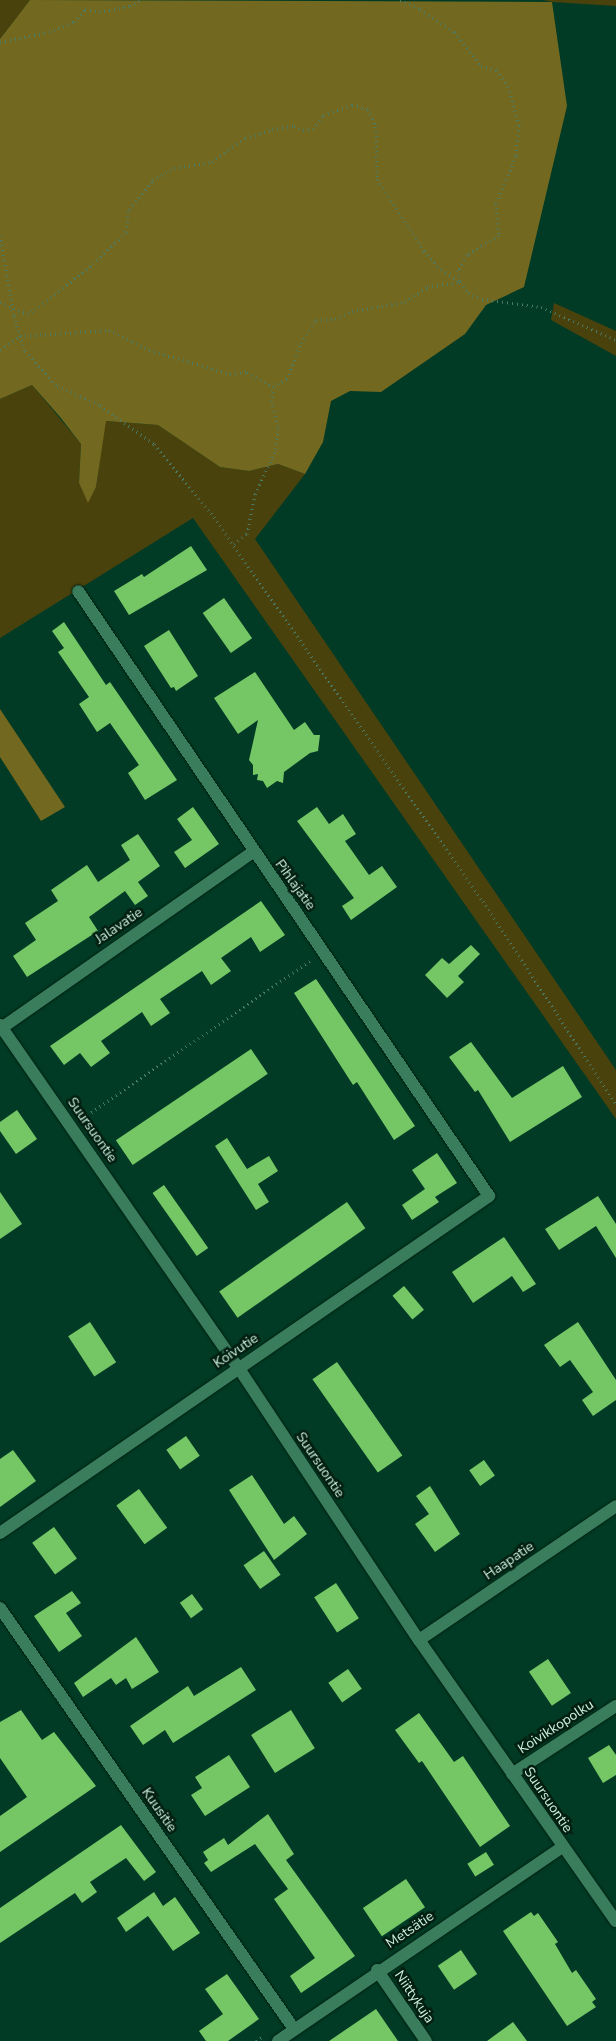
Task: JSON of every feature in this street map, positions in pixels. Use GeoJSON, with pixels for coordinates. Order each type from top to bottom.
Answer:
{"type":"FeatureCollection","features":[{"type":"Feature","properties":{"kind":"street","name":"Pihlajatie"},"geometry":{"type":"LineString","coordinates":[[78,591],[253,852],[325,950],[489,1196]]}},
{"type":"Feature","properties":{"kind":"street","name":"Jalavatie"},"geometry":{"type":"LineString","coordinates":[[1,1026],[253,852]]}},
{"type":"Feature","properties":{"kind":"street","name":"Suursuontie"},"geometry":{"type":"LineString","coordinates":[[1,1026],[238,1367],[419,1640],[562,1847],[616,1921]]}},
{"type":"Feature","properties":{"kind":"street","name":"Koivutie"},"geometry":{"type":"LineString","coordinates":[[0,1533],[238,1367],[489,1196]]}},
{"type":"Feature","properties":{"kind":"street","name":"Haapatie"},"geometry":{"type":"LineString","coordinates":[[419,1640],[616,1506]]}},
{"type":"Feature","properties":{"kind":"street","name":"Kuusitie"},"geometry":{"type":"LineString","coordinates":[[0,1608],[294,2029]]}},
{"type":"Feature","properties":{"kind":"street","name":"Koivikkopolku"},"geometry":{"type":"LineString","coordinates":[[512,1774],[616,1706]]}},
{"type":"Feature","properties":{"kind":"street","name":"Metsätie"},"geometry":{"type":"LineString","coordinates":[[278,2041],[377,1970],[562,1847]]}},
{"type":"Feature","properties":{"kind":"street","name":"Niittykuja"},"geometry":{"type":"LineString","coordinates":[[377,1970],[426,2041]]}},
{"type":"Feature","properties":{"kind":"path"},"geometry":{"type":"LineString","coordinates":[[0,42],[74,22],[85,9],[100,12],[130,6],[141,0]]}},
{"type":"Feature","properties":{"kind":"path"},"geometry":{"type":"LineString","coordinates":[[400,0],[420,9],[454,32],[481,66],[496,70],[508,86],[519,125],[516,156],[496,203],[498,235],[467,255],[458,270],[460,282]]}},
{"type":"Feature","properties":{"kind":"path"},"geometry":{"type":"LineString","coordinates":[[0,302],[27,314],[35,310],[94,264],[126,232],[129,209],[160,176],[174,168],[212,162],[245,138],[272,129],[294,126],[303,130],[313,129],[324,115],[352,105],[368,108],[376,126],[377,179],[424,251],[437,266],[460,282],[468,293],[482,299],[541,307],[616,340]]}},
{"type":"Feature","properties":{"kind":"path"},"geometry":{"type":"LineString","coordinates":[[0,235],[13,308],[25,351],[57,386],[100,405],[154,444],[234,544],[472,884],[616,1104]]}},
{"type":"Feature","properties":{"kind":"path"},"geometry":{"type":"LineString","coordinates":[[272,387],[287,379],[301,343],[316,320],[335,319],[352,310],[404,302],[427,287],[460,282]]}},
{"type":"Feature","properties":{"kind":"path"},"geometry":{"type":"LineString","coordinates":[[0,350],[20,336],[109,330],[149,350],[230,374],[247,372],[272,387]]}},
{"type":"Feature","properties":{"kind":"path"},"geometry":{"type":"LineString","coordinates":[[234,544],[247,534],[255,494],[276,449],[278,426],[272,402],[272,387]]}},
{"type":"Feature","properties":{"kind":"path"},"geometry":{"type":"LineString","coordinates":[[83,1119],[325,950]]}},
{"type":"Feature","properties":{"kind":"shaded area"},"geometry":{"type":"Polygon","coordinates":[[[0,0],[30,0],[0,39],[0,0]]]}},
{"type":"Feature","properties":{"kind":"shaded area"},"geometry":{"type":"Polygon","coordinates":[[[30,0],[552,2],[567,106],[524,287],[486,305],[465,334],[381,392],[350,391],[331,401],[323,442],[305,474],[278,464],[249,471],[220,467],[158,425],[106,421],[96,487],[88,503],[79,483],[81,444],[60,417],[32,385],[0,399],[0,39],[30,0]]]}},
{"type":"Feature","properties":{"kind":"shaded area"},"geometry":{"type":"Polygon","coordinates":[[[543,0],[616,0],[616,6],[552,2],[543,0]]]}},
{"type":"Feature","properties":{"kind":"shaded area"},"geometry":{"type":"Polygon","coordinates":[[[554,303],[616,331],[616,356],[551,320],[554,303]]]}},
{"type":"Feature","properties":{"kind":"shaded area"},"geometry":{"type":"Polygon","coordinates":[[[32,385],[81,444],[79,483],[88,502],[96,487],[105,421],[158,425],[220,467],[249,471],[278,464],[305,474],[255,539],[616,1070],[616,1119],[193,518],[0,638],[0,399],[32,385]]]}},
{"type":"Feature","properties":{"kind":"shaded area"},"geometry":{"type":"Polygon","coordinates":[[[0,709],[65,807],[41,821],[0,757],[0,709]]]}},
{"type":"Feature","properties":{"kind":"building"},"geometry":{"type":"Polygon","coordinates":[[[191,546],[207,570],[129,615],[114,591],[142,574],[144,577],[191,546]]]}},
{"type":"Feature","properties":{"kind":"building"},"geometry":{"type":"Polygon","coordinates":[[[224,598],[252,638],[231,653],[203,613],[224,598]]]}},
{"type":"Feature","properties":{"kind":"building"},"geometry":{"type":"Polygon","coordinates":[[[64,622],[106,685],[110,682],[177,780],[145,800],[128,773],[139,765],[110,723],[97,732],[79,704],[89,697],[58,652],[64,648],[52,631],[64,622]]]}},
{"type":"Feature","properties":{"kind":"building"},"geometry":{"type":"Polygon","coordinates":[[[169,630],[198,676],[176,691],[174,687],[171,688],[144,646],[169,630]]]}},
{"type":"Feature","properties":{"kind":"building"},"geometry":{"type":"Polygon","coordinates":[[[255,672],[294,730],[305,722],[314,735],[320,735],[318,751],[310,753],[284,772],[283,783],[277,781],[267,788],[263,781],[257,780],[258,774],[253,775],[253,765],[249,760],[258,720],[238,734],[214,698],[255,672]]]}},
{"type":"Feature","properties":{"kind":"building"},"geometry":{"type":"Polygon","coordinates":[[[193,807],[219,844],[185,868],[174,852],[192,840],[177,819],[193,807]]]}},
{"type":"Feature","properties":{"kind":"building"},"geometry":{"type":"Polygon","coordinates":[[[317,807],[329,824],[343,814],[356,834],[345,841],[369,875],[382,866],[397,887],[351,920],[342,906],[354,898],[297,821],[317,807]]]}},
{"type":"Feature","properties":{"kind":"building"},"geometry":{"type":"Polygon","coordinates":[[[138,834],[160,866],[138,882],[148,896],[135,905],[125,891],[89,917],[98,931],[27,977],[13,956],[36,940],[25,923],[58,901],[51,890],[87,865],[98,882],[130,860],[121,845],[138,834]]]}},
{"type":"Feature","properties":{"kind":"building"},"geometry":{"type":"Polygon","coordinates":[[[261,901],[285,935],[260,952],[251,937],[221,958],[231,971],[211,985],[202,971],[160,999],[170,1013],[151,1026],[142,1012],[101,1041],[110,1053],[91,1067],[80,1053],[64,1065],[50,1046],[261,901]]]}},
{"type":"Feature","properties":{"kind":"building"},"geometry":{"type":"Polygon","coordinates":[[[471,945],[480,954],[458,976],[464,982],[447,998],[425,975],[442,958],[449,964],[471,945]]]}},
{"type":"Feature","properties":{"kind":"building"},"geometry":{"type":"Polygon","coordinates":[[[316,979],[415,1126],[394,1140],[357,1082],[353,1085],[294,993],[316,979]]]}},
{"type":"Feature","properties":{"kind":"building"},"geometry":{"type":"Polygon","coordinates":[[[471,1042],[512,1098],[563,1066],[582,1097],[510,1142],[478,1090],[475,1092],[449,1057],[471,1042]]]}},
{"type":"Feature","properties":{"kind":"building"},"geometry":{"type":"Polygon","coordinates":[[[251,1049],[268,1074],[133,1165],[116,1140],[251,1049]]]}},
{"type":"Feature","properties":{"kind":"building"},"geometry":{"type":"Polygon","coordinates":[[[17,1110],[37,1139],[16,1154],[0,1131],[0,1122],[17,1110]]]}},
{"type":"Feature","properties":{"kind":"building"},"geometry":{"type":"Polygon","coordinates":[[[227,1138],[247,1169],[269,1156],[278,1171],[258,1184],[269,1202],[256,1210],[215,1146],[227,1138]]]}},
{"type":"Feature","properties":{"kind":"building"},"geometry":{"type":"Polygon","coordinates":[[[437,1153],[457,1183],[435,1197],[439,1202],[412,1220],[402,1205],[425,1189],[412,1170],[437,1153]]]}},
{"type":"Feature","properties":{"kind":"building"},"geometry":{"type":"Polygon","coordinates":[[[164,1185],[208,1248],[197,1256],[153,1193],[164,1185]]]}},
{"type":"Feature","properties":{"kind":"building"},"geometry":{"type":"Polygon","coordinates":[[[0,1192],[22,1224],[0,1239],[0,1192]]]}},
{"type":"Feature","properties":{"kind":"building"},"geometry":{"type":"Polygon","coordinates":[[[598,1196],[616,1224],[616,1258],[596,1226],[559,1250],[545,1229],[598,1196]]]}},
{"type":"Feature","properties":{"kind":"building"},"geometry":{"type":"Polygon","coordinates":[[[347,1202],[365,1228],[238,1318],[219,1291],[347,1202]]]}},
{"type":"Feature","properties":{"kind":"building"},"geometry":{"type":"Polygon","coordinates":[[[504,1237],[536,1284],[523,1292],[512,1276],[473,1303],[452,1272],[504,1237]]]}},
{"type":"Feature","properties":{"kind":"building"},"geometry":{"type":"Polygon","coordinates":[[[404,1286],[424,1310],[412,1319],[393,1296],[404,1286]]]}},
{"type":"Feature","properties":{"kind":"building"},"geometry":{"type":"Polygon","coordinates":[[[90,1322],[116,1362],[94,1376],[68,1336],[90,1322]]]}},
{"type":"Feature","properties":{"kind":"building"},"geometry":{"type":"Polygon","coordinates":[[[578,1322],[616,1380],[616,1400],[593,1416],[582,1400],[593,1392],[570,1360],[560,1367],[544,1345],[578,1322]]]}},
{"type":"Feature","properties":{"kind":"building"},"geometry":{"type":"Polygon","coordinates":[[[337,1362],[402,1455],[378,1473],[312,1379],[337,1362]]]}},
{"type":"Feature","properties":{"kind":"building"},"geometry":{"type":"Polygon","coordinates":[[[186,1436],[200,1456],[180,1469],[166,1450],[186,1436]]]}},
{"type":"Feature","properties":{"kind":"building"},"geometry":{"type":"Polygon","coordinates":[[[13,1450],[36,1481],[0,1507],[0,1459],[13,1450]]]}},
{"type":"Feature","properties":{"kind":"building"},"geometry":{"type":"Polygon","coordinates":[[[484,1460],[495,1476],[480,1486],[469,1470],[484,1460]]]}},
{"type":"Feature","properties":{"kind":"building"},"geometry":{"type":"Polygon","coordinates":[[[252,1475],[284,1524],[294,1516],[307,1534],[274,1560],[229,1490],[252,1475]]]}},
{"type":"Feature","properties":{"kind":"building"},"geometry":{"type":"Polygon","coordinates":[[[430,1486],[460,1534],[435,1552],[415,1524],[429,1514],[416,1496],[430,1486]]]}},
{"type":"Feature","properties":{"kind":"building"},"geometry":{"type":"Polygon","coordinates":[[[139,1489],[167,1528],[145,1544],[116,1505],[139,1489]]]}},
{"type":"Feature","properties":{"kind":"building"},"geometry":{"type":"Polygon","coordinates":[[[54,1527],[77,1559],[55,1574],[32,1543],[54,1527]]]}},
{"type":"Feature","properties":{"kind":"building"},"geometry":{"type":"Polygon","coordinates":[[[264,1551],[281,1575],[260,1589],[244,1565],[264,1551]]]}},
{"type":"Feature","properties":{"kind":"building"},"geometry":{"type":"Polygon","coordinates":[[[336,1583],[359,1618],[337,1632],[314,1597],[336,1583]]]}},
{"type":"Feature","properties":{"kind":"building"},"geometry":{"type":"Polygon","coordinates":[[[72,1591],[81,1603],[66,1613],[82,1636],[59,1652],[34,1616],[72,1591]]]}},
{"type":"Feature","properties":{"kind":"building"},"geometry":{"type":"Polygon","coordinates":[[[192,1594],[203,1609],[191,1618],[180,1603],[192,1594]]]}},
{"type":"Feature","properties":{"kind":"building"},"geometry":{"type":"Polygon","coordinates":[[[136,1637],[159,1672],[132,1689],[126,1678],[116,1685],[111,1678],[83,1697],[74,1683],[136,1637]]]}},
{"type":"Feature","properties":{"kind":"building"},"geometry":{"type":"Polygon","coordinates":[[[548,1659],[571,1693],[552,1706],[529,1672],[548,1659]]]}},
{"type":"Feature","properties":{"kind":"building"},"geometry":{"type":"Polygon","coordinates":[[[241,1667],[256,1690],[173,1743],[165,1730],[143,1745],[130,1726],[188,1686],[194,1696],[241,1667]]]}},
{"type":"Feature","properties":{"kind":"building"},"geometry":{"type":"Polygon","coordinates":[[[348,1669],[362,1689],[342,1702],[328,1683],[348,1669]]]}},
{"type":"Feature","properties":{"kind":"building"},"geometry":{"type":"Polygon","coordinates":[[[21,1710],[42,1740],[54,1732],[96,1786],[0,1852],[0,1816],[27,1797],[0,1758],[0,1722],[21,1710]]]}},
{"type":"Feature","properties":{"kind":"building"},"geometry":{"type":"Polygon","coordinates":[[[291,1710],[315,1748],[275,1773],[251,1735],[291,1710]]]}},
{"type":"Feature","properties":{"kind":"building"},"geometry":{"type":"Polygon","coordinates":[[[419,1713],[454,1762],[463,1756],[510,1826],[480,1847],[422,1761],[419,1763],[395,1730],[419,1713]]]}},
{"type":"Feature","properties":{"kind":"building"},"geometry":{"type":"Polygon","coordinates":[[[609,1745],[616,1755],[616,1775],[603,1783],[588,1758],[609,1745]]]}},
{"type":"Feature","properties":{"kind":"building"},"geometry":{"type":"Polygon","coordinates":[[[229,1755],[250,1787],[205,1816],[191,1795],[202,1788],[195,1777],[229,1755]]]}},
{"type":"Feature","properties":{"kind":"building"},"geometry":{"type":"Polygon","coordinates":[[[268,1814],[294,1854],[286,1860],[355,1956],[301,1993],[290,1976],[315,1958],[274,1899],[288,1889],[255,1844],[211,1872],[204,1863],[208,1860],[203,1852],[224,1838],[228,1845],[268,1814]]]}},
{"type":"Feature","properties":{"kind":"building"},"geometry":{"type":"Polygon","coordinates":[[[121,1825],[156,1872],[144,1881],[126,1858],[90,1882],[97,1892],[82,1903],[75,1893],[0,1943],[0,1908],[121,1825]]]}},
{"type":"Feature","properties":{"kind":"building"},"geometry":{"type":"Polygon","coordinates":[[[486,1852],[494,1865],[475,1876],[467,1864],[486,1852]]]}},
{"type":"Feature","properties":{"kind":"building"},"geometry":{"type":"Polygon","coordinates":[[[406,1879],[425,1907],[382,1936],[363,1908],[406,1879]]]}},
{"type":"Feature","properties":{"kind":"building"},"geometry":{"type":"Polygon","coordinates":[[[154,1892],[163,1906],[175,1897],[200,1933],[173,1951],[148,1916],[126,1932],[117,1918],[154,1892]]]}},
{"type":"Feature","properties":{"kind":"building"},"geometry":{"type":"Polygon","coordinates":[[[531,1912],[534,1916],[538,1913],[558,1942],[555,1944],[572,1973],[576,1970],[596,1999],[592,2002],[596,2007],[567,2026],[503,1931],[531,1912]]]}},
{"type":"Feature","properties":{"kind":"building"},"geometry":{"type":"Polygon","coordinates":[[[461,1950],[477,1974],[454,1990],[438,1966],[461,1950]]]}},
{"type":"Feature","properties":{"kind":"building"},"geometry":{"type":"Polygon","coordinates":[[[227,1974],[259,2019],[228,2041],[206,2041],[199,2031],[223,2014],[205,1989],[227,1974]]]}},
{"type":"Feature","properties":{"kind":"building"},"geometry":{"type":"Polygon","coordinates":[[[376,2009],[398,2041],[329,2041],[376,2009]]]}},
{"type":"Feature","properties":{"kind":"building"},"geometry":{"type":"Polygon","coordinates":[[[513,2022],[527,2041],[487,2041],[513,2022]]]}}]}
